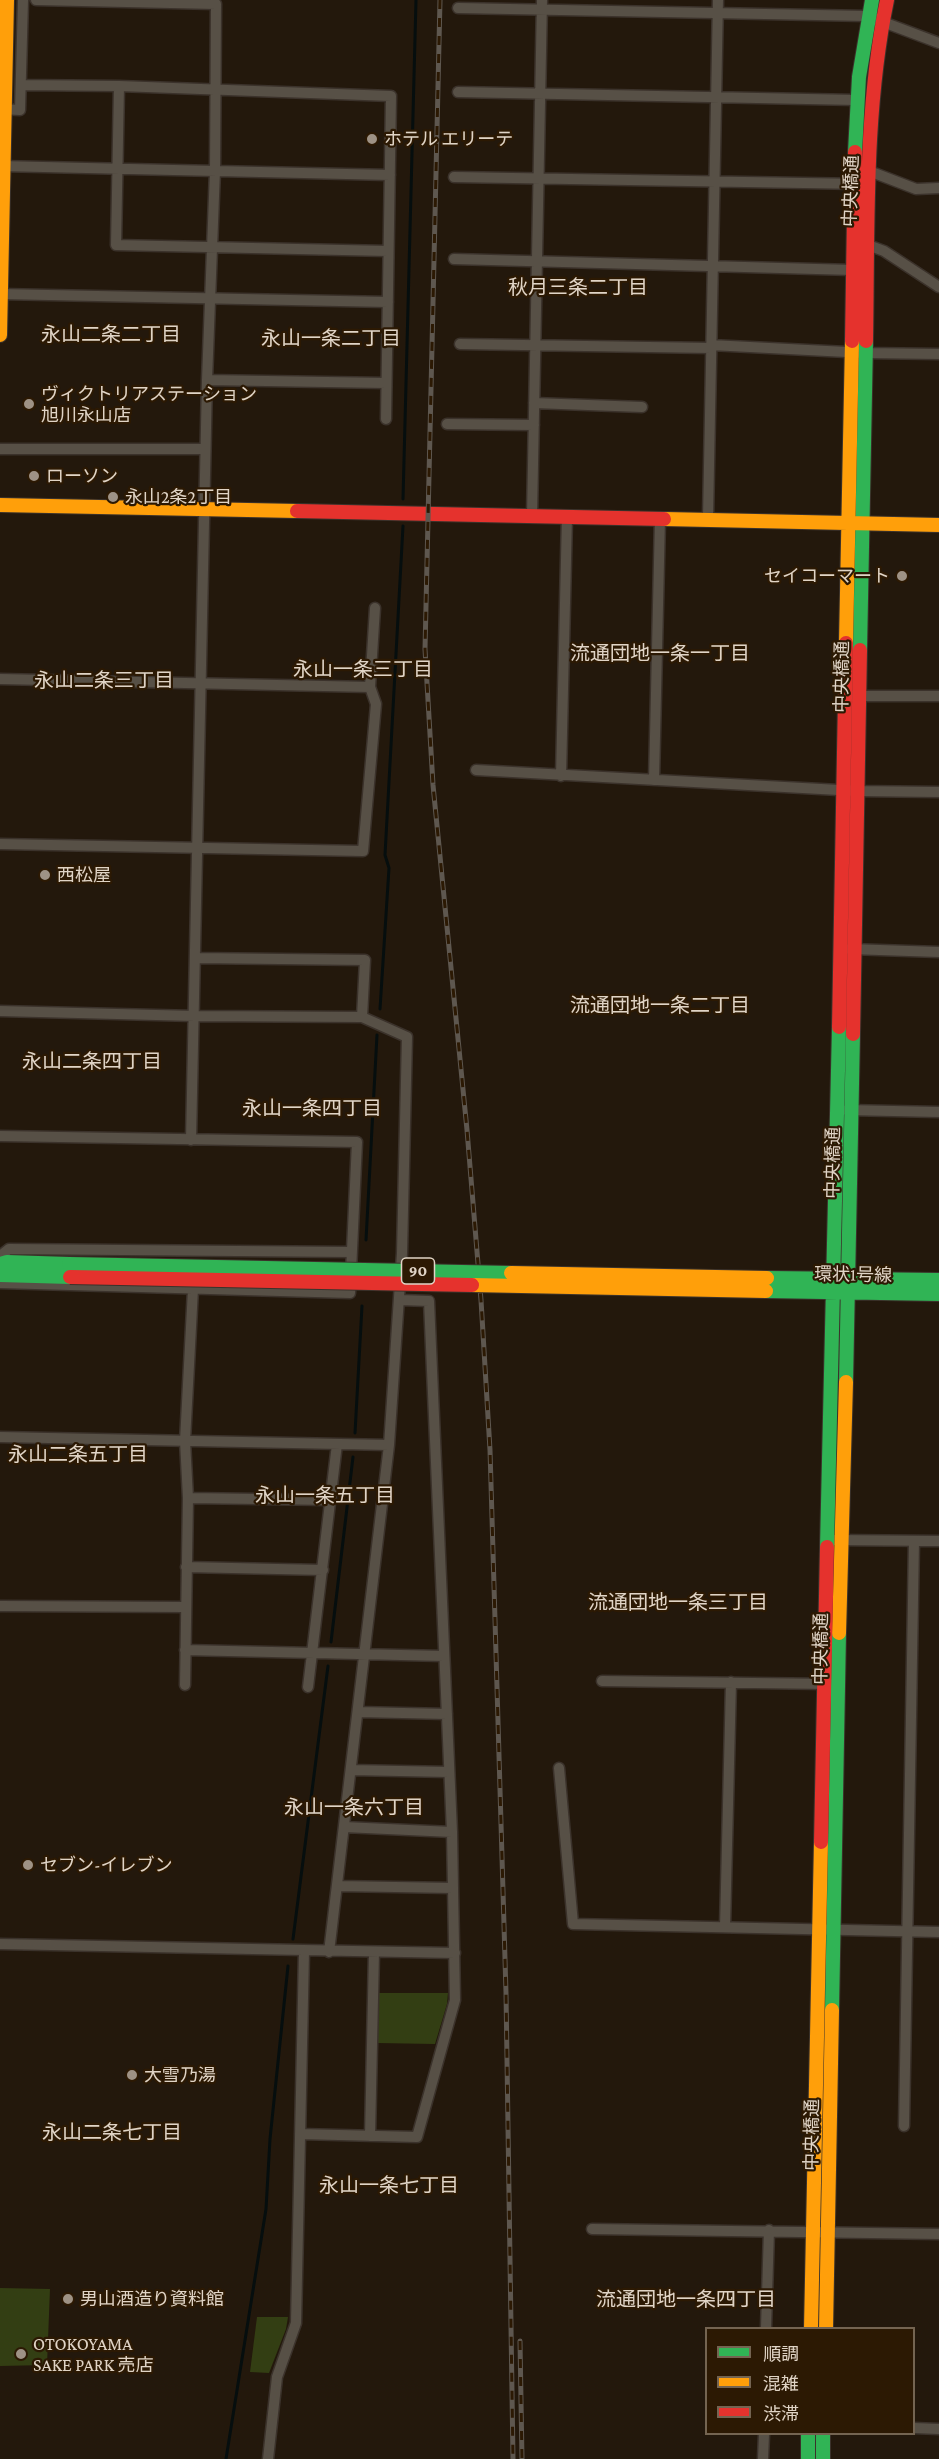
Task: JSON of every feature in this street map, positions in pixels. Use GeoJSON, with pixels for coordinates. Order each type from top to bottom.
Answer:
{"type":"FeatureCollection","features":[{"type":"Feature","properties":{"kind":"main road"},"geometry":{"type":"LineString","coordinates":[[0,335],[7,0]]}},
{"type":"Feature","properties":{"kind":"main road","name":"中央橋通"},"geometry":{"type":"LineString","coordinates":[[826,2327],[841,1541],[841,1286],[850,790],[844,696],[848,522],[868,245],[857,100],[867,16],[872,0]]}},
{"type":"Feature","properties":{"kind":"main road","name":"中央橋通"},"geometry":{"type":"LineString","coordinates":[[850,790],[860,696],[863,523],[859,353],[853,270],[875,74],[887,0]]}},
{"type":"Feature","properties":{"kind":"main road"},"geometry":{"type":"LineString","coordinates":[[0,505],[939,525]]}},
{"type":"Feature","properties":{"kind":"main road","name":"90"},"geometry":{"type":"LineString","coordinates":[[0,1264],[7,1262],[69,1271]]}},
{"type":"Feature","properties":{"kind":"main road","name":"環状1号線"},"geometry":{"type":"LineString","coordinates":[[69,1271],[841,1286],[939,1294]]}},
{"type":"Feature","properties":{"kind":"main road","name":"90"},"geometry":{"type":"LineString","coordinates":[[0,1275],[69,1271]]}},
{"type":"Feature","properties":{"kind":"main road","name":"環状1号線"},"geometry":{"type":"LineString","coordinates":[[841,1286],[939,1280]]}},
{"type":"Feature","properties":{"kind":"main road","name":"中央橋通"},"geometry":{"type":"LineString","coordinates":[[811,2327],[826,1540],[841,1286]]}},
{"type":"Feature","properties":{"kind":"main road"},"geometry":{"type":"LineString","coordinates":[[808,2435],[808,2459]]}},
{"type":"Feature","properties":{"kind":"main road"},"geometry":{"type":"LineString","coordinates":[[823,2435],[823,2459]]}},
{"type":"Feature","properties":{"kind":"street"},"geometry":{"type":"LineString","coordinates":[[3,109],[20,110],[23,0]]}},
{"type":"Feature","properties":{"kind":"street"},"geometry":{"type":"LineString","coordinates":[[36,0],[216,4],[215,170],[209,297],[191,1140]]}},
{"type":"Feature","properties":{"kind":"street"},"geometry":{"type":"LineString","coordinates":[[635,12],[636,0]]}},
{"type":"Feature","properties":{"kind":"street"},"geometry":{"type":"LineString","coordinates":[[708,519],[718,0]]}},
{"type":"Feature","properties":{"kind":"street"},"geometry":{"type":"LineString","coordinates":[[532,516],[542,5]]}},
{"type":"Feature","properties":{"kind":"street"},"geometry":{"type":"LineString","coordinates":[[458,8],[542,5],[635,12],[867,16],[939,44]]}},
{"type":"Feature","properties":{"kind":"street"},"geometry":{"type":"LineString","coordinates":[[21,85],[119,86],[391,96],[386,419]]}},
{"type":"Feature","properties":{"kind":"street"},"geometry":{"type":"LineString","coordinates":[[119,86],[116,245],[388,250]]}},
{"type":"Feature","properties":{"kind":"street"},"geometry":{"type":"LineString","coordinates":[[458,92],[857,100]]}},
{"type":"Feature","properties":{"kind":"street"},"geometry":{"type":"LineString","coordinates":[[2,166],[390,175]]}},
{"type":"Feature","properties":{"kind":"street"},"geometry":{"type":"LineString","coordinates":[[454,177],[864,180],[916,189],[939,188]]}},
{"type":"Feature","properties":{"kind":"street"},"geometry":{"type":"LineString","coordinates":[[868,245],[884,251],[939,287]]}},
{"type":"Feature","properties":{"kind":"street"},"geometry":{"type":"LineString","coordinates":[[453,259],[853,270]]}},
{"type":"Feature","properties":{"kind":"street"},"geometry":{"type":"LineString","coordinates":[[0,294],[388,302]]}},
{"type":"Feature","properties":{"kind":"street"},"geometry":{"type":"LineString","coordinates":[[460,344],[711,347],[939,354]]}},
{"type":"Feature","properties":{"kind":"street"},"geometry":{"type":"LineString","coordinates":[[207,380],[386,383]]}},
{"type":"Feature","properties":{"kind":"street"},"geometry":{"type":"LineString","coordinates":[[534,404],[642,408]]}},
{"type":"Feature","properties":{"kind":"street"},"geometry":{"type":"LineString","coordinates":[[447,424],[534,425]]}},
{"type":"Feature","properties":{"kind":"street"},"geometry":{"type":"LineString","coordinates":[[0,449],[206,449]]}},
{"type":"Feature","properties":{"kind":"street"},"geometry":{"type":"LineString","coordinates":[[561,776],[567,516]]}},
{"type":"Feature","properties":{"kind":"street"},"geometry":{"type":"LineString","coordinates":[[654,780],[660,518]]}},
{"type":"Feature","properties":{"kind":"street"},"geometry":{"type":"LineString","coordinates":[[0,844],[363,851],[376,704],[370,687],[375,608]]}},
{"type":"Feature","properties":{"kind":"street"},"geometry":{"type":"LineString","coordinates":[[0,679],[370,687]]}},
{"type":"Feature","properties":{"kind":"street"},"geometry":{"type":"LineString","coordinates":[[844,696],[939,696]]}},
{"type":"Feature","properties":{"kind":"street"},"geometry":{"type":"LineString","coordinates":[[476,770],[850,790],[939,792]]}},
{"type":"Feature","properties":{"kind":"street"},"geometry":{"type":"LineString","coordinates":[[847,949],[939,952]]}},
{"type":"Feature","properties":{"kind":"street"},"geometry":{"type":"LineString","coordinates":[[196,958],[365,960],[362,1017]]}},
{"type":"Feature","properties":{"kind":"street"},"geometry":{"type":"LineString","coordinates":[[0,1011],[362,1017],[407,1037],[400,1300],[389,1445],[329,1952]]}},
{"type":"Feature","properties":{"kind":"street"},"geometry":{"type":"LineString","coordinates":[[845,1110],[939,1112]]}},
{"type":"Feature","properties":{"kind":"street"},"geometry":{"type":"LineString","coordinates":[[0,1136],[357,1142],[350,1293],[0,1283]]}},
{"type":"Feature","properties":{"kind":"street"},"geometry":{"type":"LineString","coordinates":[[0,1256],[9,1249],[351,1252]]}},
{"type":"Feature","properties":{"kind":"street"},"geometry":{"type":"LineString","coordinates":[[184,1685],[188,1498],[186,1441],[193,1289]]}},
{"type":"Feature","properties":{"kind":"street"},"geometry":{"type":"LineString","coordinates":[[300,2134],[417,2137],[455,2000],[450,1772],[429,1301],[400,1300]]}},
{"type":"Feature","properties":{"kind":"street"},"geometry":{"type":"LineString","coordinates":[[0,1437],[389,1445]]}},
{"type":"Feature","properties":{"kind":"street"},"geometry":{"type":"LineString","coordinates":[[308,1687],[337,1444]]}},
{"type":"Feature","properties":{"kind":"street"},"geometry":{"type":"LineString","coordinates":[[188,1498],[331,1500]]}},
{"type":"Feature","properties":{"kind":"street"},"geometry":{"type":"LineString","coordinates":[[826,1540],[939,1541]]}},
{"type":"Feature","properties":{"kind":"street"},"geometry":{"type":"LineString","coordinates":[[904,2126],[914,1541]]}},
{"type":"Feature","properties":{"kind":"street"},"geometry":{"type":"LineString","coordinates":[[186,1567],[323,1570]]}},
{"type":"Feature","properties":{"kind":"street"},"geometry":{"type":"LineString","coordinates":[[0,1606],[184,1607]]}},
{"type":"Feature","properties":{"kind":"street"},"geometry":{"type":"LineString","coordinates":[[185,1650],[444,1656]]}},
{"type":"Feature","properties":{"kind":"street"},"geometry":{"type":"LineString","coordinates":[[602,1681],[838,1683]]}},
{"type":"Feature","properties":{"kind":"street"},"geometry":{"type":"LineString","coordinates":[[726,1927],[731,1682]]}},
{"type":"Feature","properties":{"kind":"street"},"geometry":{"type":"LineString","coordinates":[[358,1712],[447,1714]]}},
{"type":"Feature","properties":{"kind":"street"},"geometry":{"type":"LineString","coordinates":[[559,1768],[573,1924],[939,1932]]}},
{"type":"Feature","properties":{"kind":"street"},"geometry":{"type":"LineString","coordinates":[[351,1770],[450,1772]]}},
{"type":"Feature","properties":{"kind":"street"},"geometry":{"type":"LineString","coordinates":[[344,1827],[452,1832]]}},
{"type":"Feature","properties":{"kind":"street"},"geometry":{"type":"LineString","coordinates":[[337,1886],[453,1888]]}},
{"type":"Feature","properties":{"kind":"street"},"geometry":{"type":"LineString","coordinates":[[0,1944],[256,1948],[304,1952],[455,1953]]}},
{"type":"Feature","properties":{"kind":"street"},"geometry":{"type":"LineString","coordinates":[[268,2459],[277,2377],[296,2323],[304,1952]]}},
{"type":"Feature","properties":{"kind":"street"},"geometry":{"type":"LineString","coordinates":[[370,2136],[374,1952]]}},
{"type":"Feature","properties":{"kind":"street"},"geometry":{"type":"LineString","coordinates":[[592,2229],[939,2234]]}},
{"type":"Feature","properties":{"kind":"street"},"geometry":{"type":"LineString","coordinates":[[766,2327],[769,2230]]}},
{"type":"Feature","properties":{"kind":"street"},"geometry":{"type":"LineString","coordinates":[[915,2428],[939,2428]]}},
{"type":"Feature","properties":{"kind":"street"},"geometry":{"type":"LineString","coordinates":[[763,2459],[764,2435]]}},
{"type":"Feature","properties":{"kind":"green space"},"geometry":{"type":"Polygon","coordinates":[[[379,1993],[448,1993],[435,2044],[377,2043],[379,1993]]]}},
{"type":"Feature","properties":{"kind":"green space"},"geometry":{"type":"Polygon","coordinates":[[[0,2288],[50,2289],[47,2365],[0,2366],[0,2288]]]}},
{"type":"Feature","properties":{"kind":"green space"},"geometry":{"type":"Polygon","coordinates":[[[257,2317],[288,2317],[286,2329],[269,2373],[250,2372],[257,2317]]]}},
{"type":"Feature","properties":{"kind":"waterway"},"geometry":{"type":"LineString","coordinates":[[403,499],[416,0]]}},
{"type":"Feature","properties":{"kind":"waterway"},"geometry":{"type":"LineString","coordinates":[[380,1009],[389,868],[385,855],[403,526]]}},
{"type":"Feature","properties":{"kind":"waterway"},"geometry":{"type":"LineString","coordinates":[[366,1240],[377,1035]]}},
{"type":"Feature","properties":{"kind":"waterway"},"geometry":{"type":"LineString","coordinates":[[355,1433],[362,1306]]}},
{"type":"Feature","properties":{"kind":"waterway"},"geometry":{"type":"LineString","coordinates":[[331,1642],[353,1457]]}},
{"type":"Feature","properties":{"kind":"waterway"},"geometry":{"type":"LineString","coordinates":[[293,1939],[328,1666]]}},
{"type":"Feature","properties":{"kind":"waterway"},"geometry":{"type":"LineString","coordinates":[[226,2459],[266,2209],[270,2139],[288,1966]]}},
{"type":"Feature","properties":{"kind":"railway"},"geometry":{"type":"LineString","coordinates":[[440,0],[425,649],[433,785],[467,1130],[481,1300],[490,1450],[506,1993],[513,2459]]}},
{"type":"Feature","properties":{"kind":"railway"},"geometry":{"type":"LineString","coordinates":[[520,2341],[522,2459]]}},
{"type":"Feature","properties":{"kind":"traffic: fast"},"geometry":{"type":"LineString","coordinates":[[855,152],[859,77],[872,0]]}},
{"type":"Feature","properties":{"kind":"traffic: fast"},"geometry":{"type":"LineString","coordinates":[[860,650],[866,341]]}},
{"type":"Feature","properties":{"kind":"traffic: fast"},"geometry":{"type":"LineString","coordinates":[[827,1547],[839,1027]]}},
{"type":"Feature","properties":{"kind":"traffic: fast"},"geometry":{"type":"LineString","coordinates":[[846,1382],[853,1034]]}},
{"type":"Feature","properties":{"kind":"traffic: fast"},"geometry":{"type":"LineString","coordinates":[[0,1264],[7,1262],[69,1264]]}},
{"type":"Feature","properties":{"kind":"traffic: fast"},"geometry":{"type":"LineString","coordinates":[[69,1264],[511,1273]]}},
{"type":"Feature","properties":{"kind":"traffic: fast"},"geometry":{"type":"LineString","coordinates":[[0,1275],[70,1277]]}},
{"type":"Feature","properties":{"kind":"traffic: fast"},"geometry":{"type":"LineString","coordinates":[[767,1278],[939,1280]]}},
{"type":"Feature","properties":{"kind":"traffic: fast"},"geometry":{"type":"LineString","coordinates":[[766,1291],[939,1294]]}},
{"type":"Feature","properties":{"kind":"traffic: fast"},"geometry":{"type":"LineString","coordinates":[[832,2010],[839,1633]]}},
{"type":"Feature","properties":{"kind":"traffic: fast"},"geometry":{"type":"LineString","coordinates":[[808,2435],[808,2459]]}},
{"type":"Feature","properties":{"kind":"traffic: fast"},"geometry":{"type":"LineString","coordinates":[[823,2435],[823,2459]]}},
{"type":"Feature","properties":{"kind":"traffic: slow"},"geometry":{"type":"LineString","coordinates":[[0,335],[7,0]]}},
{"type":"Feature","properties":{"kind":"traffic: slow"},"geometry":{"type":"LineString","coordinates":[[846,643],[852,341]]}},
{"type":"Feature","properties":{"kind":"traffic: slow"},"geometry":{"type":"LineString","coordinates":[[0,505],[297,511]]}},
{"type":"Feature","properties":{"kind":"traffic: slow"},"geometry":{"type":"LineString","coordinates":[[664,519],[939,525]]}},
{"type":"Feature","properties":{"kind":"traffic: slow"},"geometry":{"type":"LineString","coordinates":[[511,1273],[767,1278]]}},
{"type":"Feature","properties":{"kind":"traffic: slow"},"geometry":{"type":"LineString","coordinates":[[472,1285],[766,1291]]}},
{"type":"Feature","properties":{"kind":"traffic: slow"},"geometry":{"type":"LineString","coordinates":[[839,1633],[846,1382]]}},
{"type":"Feature","properties":{"kind":"traffic: slow"},"geometry":{"type":"LineString","coordinates":[[811,2327],[821,1842]]}},
{"type":"Feature","properties":{"kind":"traffic: slow"},"geometry":{"type":"LineString","coordinates":[[826,2327],[832,2010]]}},
{"type":"Feature","properties":{"kind":"traffic: jam"},"geometry":{"type":"LineString","coordinates":[[866,341],[867,213],[871,127],[874,84],[887,0]]}},
{"type":"Feature","properties":{"kind":"traffic: jam"},"geometry":{"type":"LineString","coordinates":[[852,341],[855,152]]}},
{"type":"Feature","properties":{"kind":"traffic: jam"},"geometry":{"type":"LineString","coordinates":[[297,511],[664,519]]}},
{"type":"Feature","properties":{"kind":"traffic: jam"},"geometry":{"type":"LineString","coordinates":[[839,1027],[846,643]]}},
{"type":"Feature","properties":{"kind":"traffic: jam"},"geometry":{"type":"LineString","coordinates":[[853,1034],[860,650]]}},
{"type":"Feature","properties":{"kind":"traffic: jam"},"geometry":{"type":"LineString","coordinates":[[70,1277],[472,1285]]}},
{"type":"Feature","properties":{"kind":"traffic: jam"},"geometry":{"type":"LineString","coordinates":[[821,1842],[827,1547]]}},
{"type":"Feature","properties":{"kind":"place","name":"ホテル エリーテ"},"geometry":{"type":"Point","coordinates":[372,139]}},
{"type":"Feature","properties":{"kind":"place","name":"ヴィクトリアステーション 旭川永山店"},"geometry":{"type":"Point","coordinates":[29,404]}},
{"type":"Feature","properties":{"kind":"place","name":"ローソン"},"geometry":{"type":"Point","coordinates":[34,476]}},
{"type":"Feature","properties":{"kind":"place","name":"永山2条2丁目"},"geometry":{"type":"Point","coordinates":[113,497]}},
{"type":"Feature","properties":{"kind":"place","name":"セイコーマート"},"geometry":{"type":"Point","coordinates":[902,576]}},
{"type":"Feature","properties":{"kind":"place","name":"西松屋"},"geometry":{"type":"Point","coordinates":[45,875]}},
{"type":"Feature","properties":{"kind":"place","name":"セブン-イレブン"},"geometry":{"type":"Point","coordinates":[28,1865]}},
{"type":"Feature","properties":{"kind":"place","name":"大雪乃湯"},"geometry":{"type":"Point","coordinates":[132,2075]}},
{"type":"Feature","properties":{"kind":"place","name":"男山酒造り資料館"},"geometry":{"type":"Point","coordinates":[68,2299]}},
{"type":"Feature","properties":{"kind":"place","name":"OTOKOYAMA SAKE PARK 売店"},"geometry":{"type":"Point","coordinates":[21,2354]}},
{"type":"Feature","properties":{"kind":"district","name":"秋月三条二丁目"},"geometry":{"type":"Point","coordinates":[578,288]}},
{"type":"Feature","properties":{"kind":"district","name":"永山二条二丁目"},"geometry":{"type":"Point","coordinates":[111,335]}},
{"type":"Feature","properties":{"kind":"district","name":"永山一条二丁目"},"geometry":{"type":"Point","coordinates":[331,339]}},
{"type":"Feature","properties":{"kind":"district","name":"流通団地一条一丁目"},"geometry":{"type":"Point","coordinates":[660,654]}},
{"type":"Feature","properties":{"kind":"district","name":"永山一条三丁目"},"geometry":{"type":"Point","coordinates":[363,670]}},
{"type":"Feature","properties":{"kind":"district","name":"永山二条三丁目"},"geometry":{"type":"Point","coordinates":[104,681]}},
{"type":"Feature","properties":{"kind":"district","name":"流通団地一条二丁目"},"geometry":{"type":"Point","coordinates":[660,1006]}},
{"type":"Feature","properties":{"kind":"district","name":"永山二条四丁目"},"geometry":{"type":"Point","coordinates":[92,1062]}},
{"type":"Feature","properties":{"kind":"district","name":"永山一条四丁目"},"geometry":{"type":"Point","coordinates":[312,1109]}},
{"type":"Feature","properties":{"kind":"district","name":"永山二条五丁目"},"geometry":{"type":"Point","coordinates":[78,1455]}},
{"type":"Feature","properties":{"kind":"district","name":"永山一条五丁目"},"geometry":{"type":"Point","coordinates":[325,1496]}},
{"type":"Feature","properties":{"kind":"district","name":"流通団地一条三丁目"},"geometry":{"type":"Point","coordinates":[678,1603]}},
{"type":"Feature","properties":{"kind":"district","name":"永山一条六丁目"},"geometry":{"type":"Point","coordinates":[354,1808]}},
{"type":"Feature","properties":{"kind":"district","name":"永山二条七丁目"},"geometry":{"type":"Point","coordinates":[112,2133]}},
{"type":"Feature","properties":{"kind":"district","name":"永山一条七丁目"},"geometry":{"type":"Point","coordinates":[389,2186]}},
{"type":"Feature","properties":{"kind":"district","name":"流通団地一条四丁目"},"geometry":{"type":"Point","coordinates":[686,2300]}}]}
